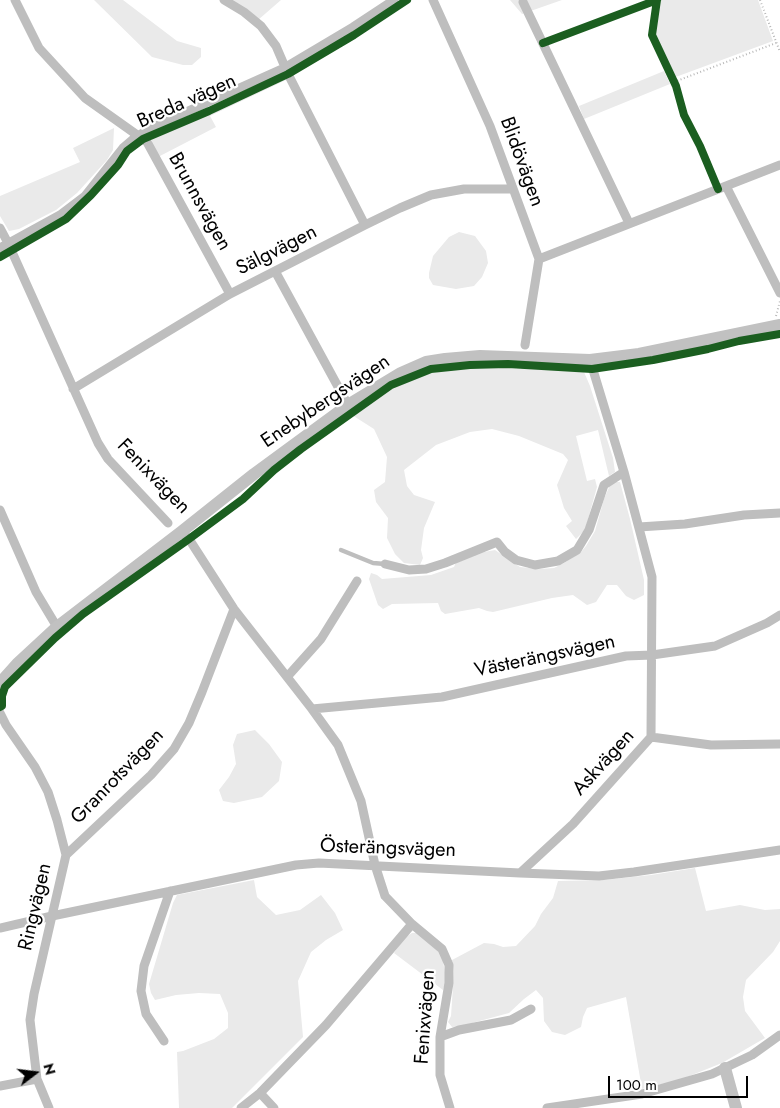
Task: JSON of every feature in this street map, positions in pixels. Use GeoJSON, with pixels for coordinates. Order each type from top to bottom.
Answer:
{"type":"FeatureCollection","features":[{"type":"Feature","properties":{"kind":"main road","name":"Enebybergsvägen"},"geometry":{"type":"LineString","coordinates":[[0,683],[17,664],[57,627],[254,474],[348,405],[401,373],[426,362],[480,356],[590,360],[639,354],[778,321]]}},
{"type":"Feature","properties":{"kind":"main road","name":"Enebybergsvägen"},"geometry":{"type":"LineString","coordinates":[[0,674],[17,664]]}},
{"type":"Feature","properties":{"kind":"main road"},"geometry":{"type":"LineString","coordinates":[[725,1068],[736,1108]]}},
{"type":"Feature","properties":{"kind":"street","name":"Brunnsvägen"},"geometry":{"type":"LineString","coordinates":[[15,0],[39,48],[85,98],[147,142],[230,294]]}},
{"type":"Feature","properties":{"kind":"street"},"geometry":{"type":"LineString","coordinates":[[224,0],[244,12],[261,26],[276,46],[284,68],[366,224]]}},
{"type":"Feature","properties":{"kind":"street","name":"Breda vägen"},"geometry":{"type":"LineString","coordinates":[[0,248],[60,215],[85,196],[123,148],[137,136],[168,120],[284,68],[394,0]]}},
{"type":"Feature","properties":{"kind":"street","name":"Blidövägen"},"geometry":{"type":"LineString","coordinates":[[433,0],[490,126],[539,259]]}},
{"type":"Feature","properties":{"kind":"street"},"geometry":{"type":"LineString","coordinates":[[523,2],[629,223]]}},
{"type":"Feature","properties":{"kind":"street"},"geometry":{"type":"LineString","coordinates":[[525,345],[539,259],[780,165]]}},
{"type":"Feature","properties":{"kind":"street"},"geometry":{"type":"LineString","coordinates":[[726,186],[780,293]]}},
{"type":"Feature","properties":{"kind":"street","name":"Sälgvägen"},"geometry":{"type":"LineString","coordinates":[[73,389],[230,294],[400,208],[431,195],[464,189],[512,189]]}},
{"type":"Feature","properties":{"kind":"street","name":"Fenixvägen"},"geometry":{"type":"LineString","coordinates":[[0,228],[98,443],[108,459],[168,523]]}},
{"type":"Feature","properties":{"kind":"street"},"geometry":{"type":"LineString","coordinates":[[274,271],[348,405]]}},
{"type":"Feature","properties":{"kind":"street","name":"Askvägen"},"geometry":{"type":"LineString","coordinates":[[520,873],[573,824],[651,737],[652,577],[624,472],[590,360]]}},
{"type":"Feature","properties":{"kind":"street"},"geometry":{"type":"LineString","coordinates":[[385,564],[409,570],[426,569],[496,542],[516,560],[535,565],[558,561],[576,550],[589,530],[604,485],[624,472]]}},
{"type":"Feature","properties":{"kind":"street"},"geometry":{"type":"LineString","coordinates":[[0,510],[36,592],[57,627]]}},
{"type":"Feature","properties":{"kind":"street"},"geometry":{"type":"LineString","coordinates":[[639,527],[685,524],[744,515],[780,513]]}},
{"type":"Feature","properties":{"kind":"street","name":"Fenixvägen"},"geometry":{"type":"LineString","coordinates":[[181,532],[189,539],[234,610],[338,745],[361,801],[375,865],[385,896],[412,924],[442,949],[449,965],[449,983],[440,1037],[440,1075],[450,1108]]}},
{"type":"Feature","properties":{"kind":"street"},"geometry":{"type":"LineString","coordinates":[[287,677],[321,639],[357,581]]}},
{"type":"Feature","properties":{"kind":"street","name":"Granrotsvägen"},"geometry":{"type":"LineString","coordinates":[[66,855],[151,775],[174,749],[189,723],[234,610]]}},
{"type":"Feature","properties":{"kind":"street","name":"Västerängsvägen"},"geometry":{"type":"LineString","coordinates":[[312,709],[442,697],[626,656],[652,655],[715,646],[767,623],[780,615]]}},
{"type":"Feature","properties":{"kind":"street","name":"Ringvägen"},"geometry":{"type":"LineString","coordinates":[[0,713],[3,723],[35,766],[48,792],[66,855],[34,994],[30,1020],[37,1079],[49,1108]]}},
{"type":"Feature","properties":{"kind":"street"},"geometry":{"type":"LineString","coordinates":[[651,737],[712,745],[780,744]]}},
{"type":"Feature","properties":{"kind":"street","name":"Österängsvägen"},"geometry":{"type":"LineString","coordinates":[[0,928],[296,865],[319,863],[375,865],[599,876],[780,850]]}},
{"type":"Feature","properties":{"kind":"street"},"geometry":{"type":"LineString","coordinates":[[164,1042],[146,1014],[141,990],[144,966],[170,891]]}},
{"type":"Feature","properties":{"kind":"street"},"geometry":{"type":"LineString","coordinates":[[242,1108],[260,1093],[326,1025],[412,924]]}},
{"type":"Feature","properties":{"kind":"street"},"geometry":{"type":"LineString","coordinates":[[440,1037],[459,1030],[511,1020],[531,1009]]}},
{"type":"Feature","properties":{"kind":"street"},"geometry":{"type":"LineString","coordinates":[[546,1108],[642,1094],[712,1074],[752,1055],[780,1035]]}},
{"type":"Feature","properties":{"kind":"street"},"geometry":{"type":"LineString","coordinates":[[0,1086],[37,1079]]}},
{"type":"Feature","properties":{"kind":"street"},"geometry":{"type":"LineString","coordinates":[[260,1093],[274,1108]]}},
{"type":"Feature","properties":{"kind":"lane"},"geometry":{"type":"LineString","coordinates":[[341,550],[373,563],[385,564]]}},
{"type":"Feature","properties":{"kind":"path"},"geometry":{"type":"LineString","coordinates":[[760,0],[780,52]]}},
{"type":"Feature","properties":{"kind":"path"},"geometry":{"type":"LineString","coordinates":[[670,74],[675,84],[776,43]]}},
{"type":"Feature","properties":{"kind":"path"},"geometry":{"type":"LineString","coordinates":[[778,321],[780,301]]}},
{"type":"Feature","properties":{"kind":"shaded area"},"geometry":{"type":"Polygon","coordinates":[[[94,0],[123,0],[177,41],[201,48],[201,57],[192,65],[183,65],[152,57],[94,0]]]}},
{"type":"Feature","properties":{"kind":"shaded area"},"geometry":{"type":"Polygon","coordinates":[[[230,0],[281,0],[258,20],[230,0]]]}},
{"type":"Feature","properties":{"kind":"shaded area"},"geometry":{"type":"Polygon","coordinates":[[[510,0],[562,0],[522,14],[510,0]]]}},
{"type":"Feature","properties":{"kind":"shaded area"},"geometry":{"type":"Polygon","coordinates":[[[651,0],[758,0],[773,41],[673,78],[649,36],[654,7],[651,0]]]}},
{"type":"Feature","properties":{"kind":"shaded area"},"geometry":{"type":"Polygon","coordinates":[[[664,71],[670,84],[584,119],[579,106],[664,71]]]}},
{"type":"Feature","properties":{"kind":"shaded area"},"geometry":{"type":"Polygon","coordinates":[[[279,76],[285,77],[286,80],[210,116],[216,127],[158,157],[152,143],[152,138],[161,128],[279,76]]]}},
{"type":"Feature","properties":{"kind":"shaded area"},"geometry":{"type":"Polygon","coordinates":[[[114,128],[113,150],[107,160],[77,193],[56,210],[19,229],[9,231],[0,216],[0,196],[80,162],[73,148],[114,128]]]}},
{"type":"Feature","properties":{"kind":"shaded area"},"geometry":{"type":"Polygon","coordinates":[[[459,232],[475,236],[486,251],[488,263],[482,277],[474,286],[456,289],[433,285],[429,278],[429,273],[433,256],[449,237],[459,232]]]}},
{"type":"Feature","properties":{"kind":"shaded area"},"geometry":{"type":"Polygon","coordinates":[[[503,368],[579,370],[584,372],[613,458],[615,472],[609,476],[598,430],[576,436],[587,481],[595,479],[597,487],[585,530],[576,539],[566,526],[572,521],[564,508],[557,485],[568,460],[563,454],[519,436],[492,429],[470,432],[436,445],[404,470],[407,486],[414,495],[435,502],[424,528],[421,550],[423,558],[420,565],[404,563],[395,554],[387,538],[388,518],[376,502],[374,490],[385,482],[387,457],[374,429],[352,415],[391,388],[419,376],[447,370],[503,368]]]}},
{"type":"Feature","properties":{"kind":"shaded area"},"geometry":{"type":"Polygon","coordinates":[[[620,482],[630,519],[644,580],[644,595],[634,600],[626,596],[617,585],[607,585],[596,602],[587,605],[573,595],[493,612],[479,608],[445,614],[441,611],[438,603],[392,604],[383,609],[378,605],[369,579],[371,573],[382,579],[431,575],[454,567],[456,562],[479,553],[495,550],[520,567],[554,568],[564,563],[581,552],[586,546],[595,531],[610,485],[620,482]]]}},
{"type":"Feature","properties":{"kind":"shaded area"},"geometry":{"type":"Polygon","coordinates":[[[255,730],[269,744],[282,762],[279,781],[262,797],[234,803],[223,801],[219,790],[236,764],[233,745],[237,734],[255,730]]]}},
{"type":"Feature","properties":{"kind":"shaded area"},"geometry":{"type":"Polygon","coordinates":[[[695,868],[706,911],[740,905],[765,910],[780,909],[780,941],[773,952],[746,980],[743,997],[745,1011],[765,1038],[722,1063],[682,1079],[642,1089],[626,997],[587,1008],[581,1027],[565,1035],[552,1032],[544,1021],[543,998],[536,990],[509,1013],[461,1026],[452,1027],[448,1022],[451,1016],[454,971],[452,960],[484,943],[503,947],[516,946],[535,926],[553,898],[558,881],[604,880],[695,868]]]}},
{"type":"Feature","properties":{"kind":"shaded area"},"geometry":{"type":"Polygon","coordinates":[[[254,880],[257,897],[276,915],[300,910],[321,895],[335,913],[343,930],[311,952],[298,981],[303,1037],[232,1108],[179,1108],[177,1052],[214,1039],[228,1028],[228,1013],[220,994],[176,995],[155,1000],[151,993],[149,984],[173,903],[177,895],[254,880]]]}},
{"type":"Feature","properties":{"kind":"shaded area"},"geometry":{"type":"Polygon","coordinates":[[[412,933],[417,933],[440,953],[445,973],[443,990],[394,953],[404,938],[412,933]]]}},
{"type":"Feature","properties":{"kind":"cycle path"},"geometry":{"type":"LineString","coordinates":[[0,257],[66,219],[118,165],[127,151],[143,139],[288,74],[354,35],[407,0]]}},
{"type":"Feature","properties":{"kind":"cycle path"},"geometry":{"type":"LineString","coordinates":[[657,0],[652,35],[676,86],[684,115],[700,146],[718,189]]}},
{"type":"Feature","properties":{"kind":"cycle path"},"geometry":{"type":"LineString","coordinates":[[543,43],[657,0]]}},
{"type":"Feature","properties":{"kind":"cycle path"},"geometry":{"type":"LineString","coordinates":[[0,707],[2,706],[2,696],[5,687],[55,638],[83,614],[243,499],[274,470],[301,449],[391,385],[431,369],[508,364],[592,369],[653,360],[780,334]]}}]}
